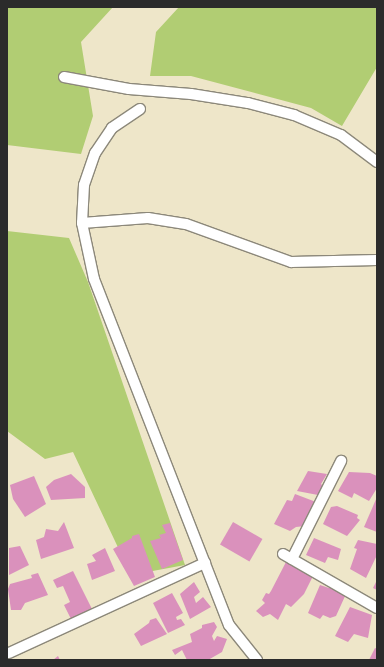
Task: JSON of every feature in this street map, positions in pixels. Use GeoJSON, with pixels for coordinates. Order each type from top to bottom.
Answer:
{"type":"FeatureCollection","features":[{"type":"Feature","properties":{"kind":"street"},"geometry":{"type":"LineString","coordinates":[[64,77],[130,89],[248,103],[294,115],[341,135],[377,162]]}},
{"type":"Feature","properties":{"kind":"street"},"geometry":{"type":"LineString","coordinates":[[140,109],[112,128],[95,153],[84,185],[82,223],[94,279],[229,625],[257,660]]}},
{"type":"Feature","properties":{"kind":"street"},"geometry":{"type":"LineString","coordinates":[[82,223],[120,218],[148,218],[186,224],[291,262],[377,260]]}},
{"type":"Feature","properties":{"kind":"street"},"geometry":{"type":"LineString","coordinates":[[292,559],[341,461]]}},
{"type":"Feature","properties":{"kind":"street"},"geometry":{"type":"LineString","coordinates":[[283,554],[377,608]]}},
{"type":"Feature","properties":{"kind":"street"},"geometry":{"type":"LineString","coordinates":[[9,654],[205,563]]}},
{"type":"Feature","properties":{"kind":"green space"},"geometry":{"type":"Polygon","coordinates":[[[7,7],[113,7],[81,42],[93,116],[81,154],[7,145],[7,7]]]}},
{"type":"Feature","properties":{"kind":"green space"},"geometry":{"type":"Polygon","coordinates":[[[179,7],[377,7],[377,67],[342,126],[311,108],[191,76],[150,76],[156,32],[179,7]]]}},
{"type":"Feature","properties":{"kind":"green space"},"geometry":{"type":"Polygon","coordinates":[[[7,231],[69,238],[88,282],[185,565],[131,575],[73,452],[45,459],[7,431],[7,231]]]}},
{"type":"Feature","properties":{"kind":"building"},"geometry":{"type":"Polygon","coordinates":[[[308,471],[327,474],[321,484],[324,487],[318,495],[297,491],[308,471]]]}},
{"type":"Feature","properties":{"kind":"building"},"geometry":{"type":"Polygon","coordinates":[[[349,472],[370,473],[377,476],[377,488],[369,501],[354,493],[352,498],[338,491],[349,472]]]}},
{"type":"Feature","properties":{"kind":"building"},"geometry":{"type":"Polygon","coordinates":[[[71,474],[85,487],[85,498],[51,500],[46,487],[54,480],[71,474]]]}},
{"type":"Feature","properties":{"kind":"building"},"geometry":{"type":"Polygon","coordinates":[[[34,476],[46,504],[25,517],[13,499],[10,485],[34,476]]]}},
{"type":"Feature","properties":{"kind":"building"},"geometry":{"type":"Polygon","coordinates":[[[295,494],[316,502],[313,512],[310,510],[305,526],[296,527],[290,531],[274,524],[287,500],[292,501],[295,494]]]}},
{"type":"Feature","properties":{"kind":"building"},"geometry":{"type":"Polygon","coordinates":[[[377,497],[377,532],[364,527],[377,497]]]}},
{"type":"Feature","properties":{"kind":"building"},"geometry":{"type":"Polygon","coordinates":[[[337,506],[358,515],[357,518],[360,520],[347,536],[323,524],[331,507],[337,506]]]}},
{"type":"Feature","properties":{"kind":"building"},"geometry":{"type":"Polygon","coordinates":[[[64,522],[74,548],[41,559],[36,540],[44,537],[46,529],[58,531],[64,522]]]}},
{"type":"Feature","properties":{"kind":"building"},"geometry":{"type":"Polygon","coordinates":[[[233,522],[262,539],[249,562],[220,545],[233,522]]]}},
{"type":"Feature","properties":{"kind":"building"},"geometry":{"type":"Polygon","coordinates":[[[170,523],[183,560],[162,569],[150,541],[161,538],[159,535],[166,533],[162,525],[170,523]]]}},
{"type":"Feature","properties":{"kind":"building"},"geometry":{"type":"Polygon","coordinates":[[[139,534],[155,577],[134,586],[113,549],[132,538],[132,536],[139,534]]]}},
{"type":"Feature","properties":{"kind":"building"},"geometry":{"type":"Polygon","coordinates":[[[314,538],[341,549],[338,560],[328,557],[325,563],[306,555],[314,538]]]}},
{"type":"Feature","properties":{"kind":"building"},"geometry":{"type":"Polygon","coordinates":[[[358,540],[377,544],[377,555],[366,578],[350,569],[357,549],[354,548],[358,540]]]}},
{"type":"Feature","properties":{"kind":"building"},"geometry":{"type":"Polygon","coordinates":[[[20,546],[29,565],[9,575],[9,548],[20,546]]]}},
{"type":"Feature","properties":{"kind":"building"},"geometry":{"type":"Polygon","coordinates":[[[105,548],[115,571],[92,580],[87,564],[96,561],[92,555],[105,548]]]}},
{"type":"Feature","properties":{"kind":"building"},"geometry":{"type":"Polygon","coordinates":[[[286,562],[314,574],[304,594],[291,607],[286,604],[278,620],[270,614],[263,617],[256,611],[265,603],[262,600],[266,593],[269,594],[271,591],[286,562]]]}},
{"type":"Feature","properties":{"kind":"building"},"geometry":{"type":"Polygon","coordinates":[[[73,571],[93,611],[71,619],[64,605],[70,602],[63,586],[57,588],[53,580],[73,571]]]}},
{"type":"Feature","properties":{"kind":"building"},"geometry":{"type":"Polygon","coordinates":[[[38,573],[48,595],[25,603],[21,610],[11,610],[8,589],[10,584],[32,578],[31,575],[38,573]]]}},
{"type":"Feature","properties":{"kind":"building"},"geometry":{"type":"Polygon","coordinates":[[[377,580],[377,590],[373,588],[377,580]]]}},
{"type":"Feature","properties":{"kind":"building"},"geometry":{"type":"Polygon","coordinates":[[[194,582],[200,592],[194,597],[196,603],[203,597],[211,607],[190,619],[180,594],[194,582]]]}},
{"type":"Feature","properties":{"kind":"building"},"geometry":{"type":"Polygon","coordinates":[[[330,584],[346,594],[336,616],[330,618],[323,615],[320,619],[308,613],[320,585],[329,588],[330,584]]]}},
{"type":"Feature","properties":{"kind":"building"},"geometry":{"type":"Polygon","coordinates":[[[172,593],[183,613],[176,617],[177,620],[181,619],[185,625],[168,633],[153,603],[172,593]]]}},
{"type":"Feature","properties":{"kind":"building"},"geometry":{"type":"Polygon","coordinates":[[[350,607],[372,615],[368,638],[354,634],[348,642],[335,636],[350,607]]]}},
{"type":"Feature","properties":{"kind":"building"},"geometry":{"type":"Polygon","coordinates":[[[156,618],[167,634],[141,646],[134,634],[149,623],[150,620],[156,618]]]}},
{"type":"Feature","properties":{"kind":"building"},"geometry":{"type":"Polygon","coordinates":[[[214,622],[217,627],[212,636],[214,641],[217,636],[227,639],[222,652],[208,660],[187,660],[182,650],[175,655],[172,650],[192,642],[190,634],[202,628],[202,625],[214,622]]]}},
{"type":"Feature","properties":{"kind":"building"},"geometry":{"type":"Polygon","coordinates":[[[375,648],[377,649],[377,660],[369,660],[375,648]]]}},
{"type":"Feature","properties":{"kind":"building"},"geometry":{"type":"Polygon","coordinates":[[[58,656],[60,660],[53,660],[58,656]]]}}]}
